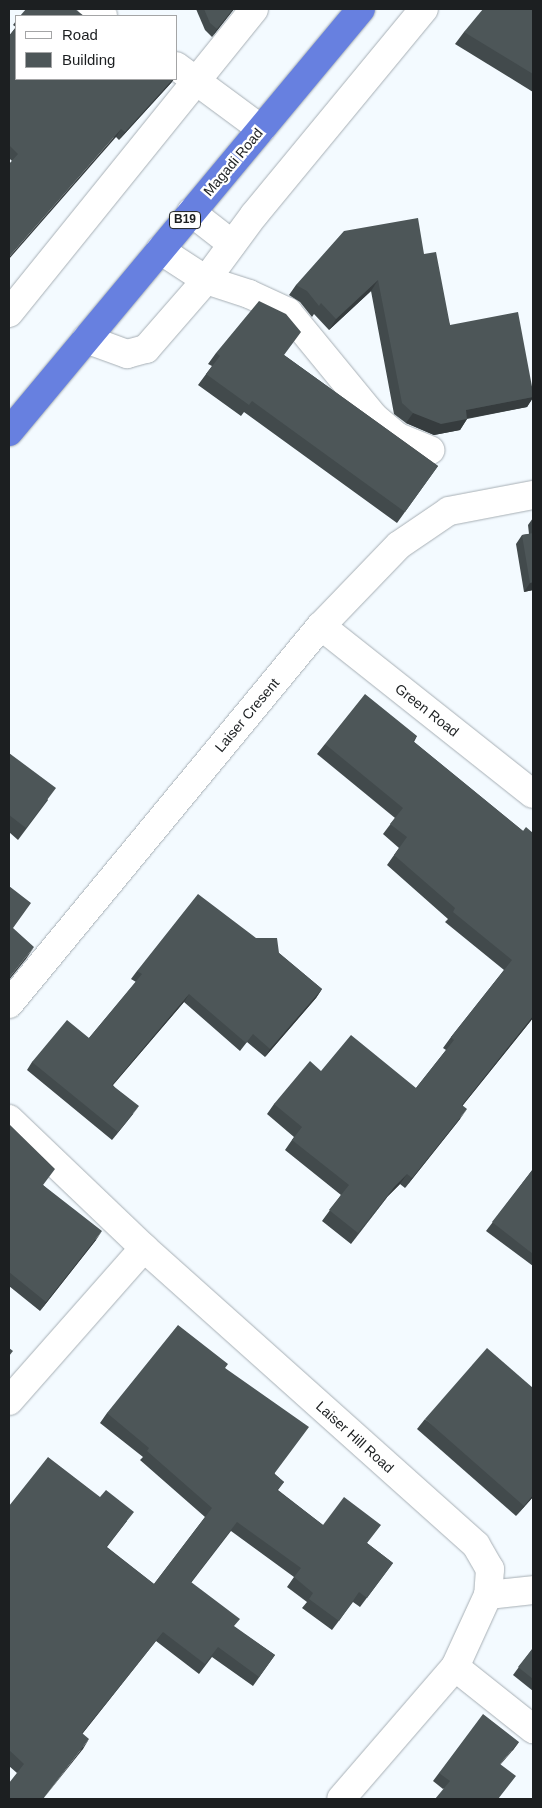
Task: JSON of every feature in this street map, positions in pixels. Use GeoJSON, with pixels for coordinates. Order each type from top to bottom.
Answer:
{"type":"FeatureCollection","features":[{"type":"Feature","properties":{"kind":"highway","name":"Magadi Road"},"geometry":{"type":"LineString","coordinates":[[10,428],[361,9]]}},
{"type":"Feature","properties":{"kind":"street"},"geometry":{"type":"LineString","coordinates":[[9,313],[186,73],[254,9]]}},
{"type":"Feature","properties":{"kind":"street"},"geometry":{"type":"LineString","coordinates":[[86,339],[127,354],[146,349],[206,280],[232,244],[424,9]]}},
{"type":"Feature","properties":{"kind":"street"},"geometry":{"type":"LineString","coordinates":[[186,73],[261,129]]}},
{"type":"Feature","properties":{"kind":"street"},"geometry":{"type":"LineString","coordinates":[[191,212],[232,244]]}},
{"type":"Feature","properties":{"kind":"street"},"geometry":{"type":"LineString","coordinates":[[160,250],[206,280],[249,294],[288,312],[374,417],[398,437],[430,450]]}},
{"type":"Feature","properties":{"kind":"street","name":"Laiser Cresent"},"geometry":{"type":"LineString","coordinates":[[9,1004],[321,626],[400,545],[449,511],[533,495]]}},
{"type":"Feature","properties":{"kind":"street","name":"Green Road"},"geometry":{"type":"LineString","coordinates":[[321,626],[533,794]]}},
{"type":"Feature","properties":{"kind":"street","name":"Laiser Hill Road"},"geometry":{"type":"LineString","coordinates":[[9,1119],[144,1248],[476,1545],[490,1569],[488,1594],[455,1667],[341,1799]]}},
{"type":"Feature","properties":{"kind":"street"},"geometry":{"type":"LineString","coordinates":[[9,1401],[144,1248]]}},
{"type":"Feature","properties":{"kind":"street"},"geometry":{"type":"LineString","coordinates":[[488,1594],[533,1590]]}},
{"type":"Feature","properties":{"kind":"street"},"geometry":{"type":"LineString","coordinates":[[455,1667],[533,1729]]}},
{"type":"Feature","properties":{"kind":"building"},"geometry":{"type":"Polygon","coordinates":[[[26,9],[75,9],[83,15],[21,15],[26,9]]]}},
{"type":"Feature","properties":{"kind":"building"},"geometry":{"type":"Polygon","coordinates":[[[204,9],[233,9],[217,29],[210,23],[204,9]]]}},
{"type":"Feature","properties":{"kind":"building"},"geometry":{"type":"Polygon","coordinates":[[[483,9],[533,9],[533,74],[464,32],[483,9]]]}},
{"type":"Feature","properties":{"kind":"building"},"geometry":{"type":"Polygon","coordinates":[[[15,28],[15,80],[172,80],[125,132],[121,129],[9,257],[9,164],[18,154],[9,145],[9,36],[15,28]]]}},
{"type":"Feature","properties":{"kind":"building"},"geometry":{"type":"Polygon","coordinates":[[[418,218],[424,254],[436,252],[450,325],[518,312],[533,397],[466,410],[467,419],[441,424],[413,413],[402,403],[378,280],[336,319],[321,303],[319,306],[307,291],[296,285],[344,231],[418,218]]]}},
{"type":"Feature","properties":{"kind":"building"},"geometry":{"type":"Polygon","coordinates":[[[259,301],[286,314],[301,332],[284,355],[438,466],[405,512],[252,401],[249,405],[206,374],[220,356],[216,353],[259,301]]]}},
{"type":"Feature","properties":{"kind":"building"},"geometry":{"type":"Polygon","coordinates":[[[533,533],[533,582],[530,583],[522,535],[533,533]]]}},
{"type":"Feature","properties":{"kind":"building"},"geometry":{"type":"Polygon","coordinates":[[[365,694],[417,736],[413,741],[523,831],[526,827],[533,833],[533,1016],[462,1105],[467,1109],[412,1178],[407,1174],[395,1186],[358,1233],[329,1210],[349,1185],[292,1140],[302,1127],[274,1104],[310,1061],[321,1071],[351,1035],[416,1088],[454,1040],[451,1037],[512,960],[453,912],[455,908],[394,855],[407,837],[390,824],[403,808],[325,744],[365,694]]]}},
{"type":"Feature","properties":{"kind":"building"},"geometry":{"type":"Polygon","coordinates":[[[9,753],[56,788],[26,828],[9,815],[9,753]]]}},
{"type":"Feature","properties":{"kind":"building"},"geometry":{"type":"Polygon","coordinates":[[[9,886],[31,903],[13,928],[34,947],[9,978],[9,886]]]}},
{"type":"Feature","properties":{"kind":"building"},"geometry":{"type":"Polygon","coordinates":[[[198,894],[256,938],[277,938],[279,953],[322,989],[270,1049],[253,1034],[246,1043],[189,994],[112,1085],[139,1106],[118,1132],[32,1062],[67,1020],[89,1038],[142,974],[137,971],[198,894]]]}},
{"type":"Feature","properties":{"kind":"building"},"geometry":{"type":"Polygon","coordinates":[[[9,1124],[55,1169],[43,1185],[102,1231],[46,1302],[9,1272],[9,1124]]]}},
{"type":"Feature","properties":{"kind":"building"},"geometry":{"type":"Polygon","coordinates":[[[533,1169],[533,1254],[492,1222],[533,1169]]]}},
{"type":"Feature","properties":{"kind":"building"},"geometry":{"type":"Polygon","coordinates":[[[178,1325],[228,1364],[225,1368],[309,1427],[274,1474],[284,1482],[277,1490],[323,1525],[344,1497],[381,1525],[367,1543],[393,1563],[367,1598],[359,1592],[339,1621],[309,1599],[313,1593],[294,1577],[301,1568],[237,1522],[191,1582],[240,1619],[234,1626],[275,1655],[259,1677],[218,1647],[205,1664],[163,1632],[82,1733],[89,1739],[43,1799],[9,1799],[9,1783],[24,1764],[9,1750],[9,1506],[48,1457],[100,1497],[106,1490],[134,1512],[106,1547],[154,1584],[212,1508],[147,1451],[149,1448],[107,1413],[178,1325]]]}},
{"type":"Feature","properties":{"kind":"building"},"geometry":{"type":"Polygon","coordinates":[[[9,1348],[13,1351],[9,1356],[9,1348]]]}},
{"type":"Feature","properties":{"kind":"building"},"geometry":{"type":"Polygon","coordinates":[[[487,1348],[533,1388],[533,1495],[524,1506],[425,1419],[487,1348]]]}},
{"type":"Feature","properties":{"kind":"building"},"geometry":{"type":"Polygon","coordinates":[[[533,1648],[533,1679],[518,1667],[533,1648]]]}},
{"type":"Feature","properties":{"kind":"building"},"geometry":{"type":"Polygon","coordinates":[[[483,1714],[519,1742],[500,1764],[516,1776],[498,1799],[435,1799],[450,1781],[439,1773],[483,1714]]]}}]}
